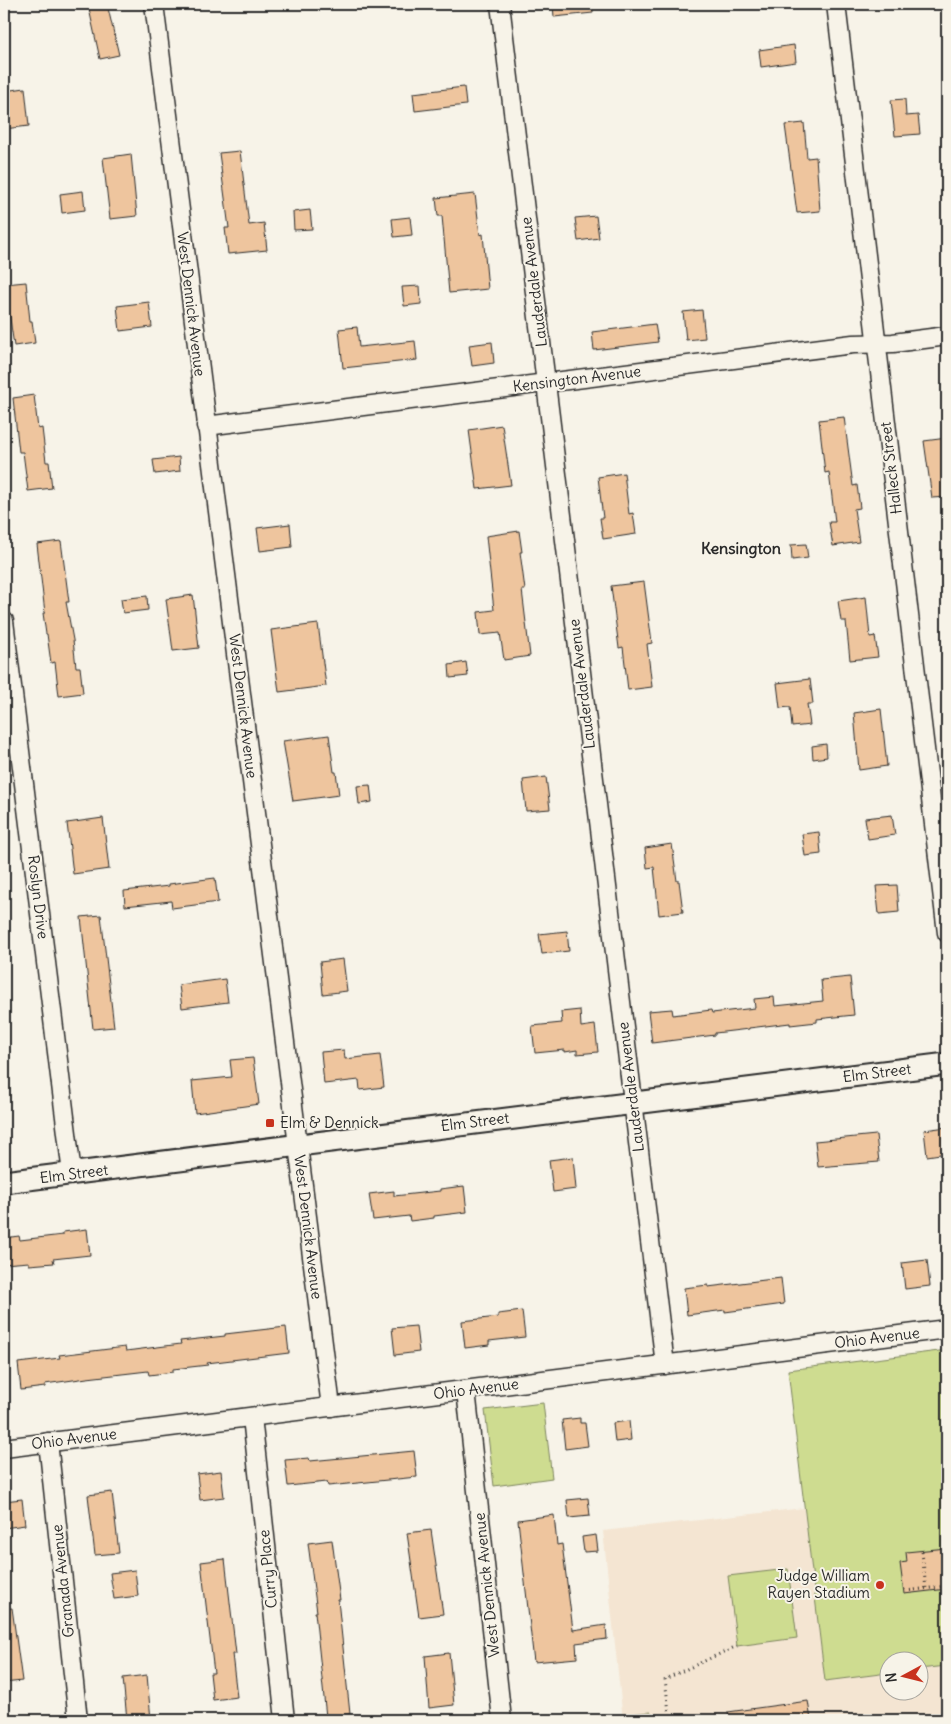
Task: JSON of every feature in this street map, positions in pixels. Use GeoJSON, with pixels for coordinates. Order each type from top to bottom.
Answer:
{"type":"FeatureCollection","features":[{"type":"Feature","properties":{"kind":"street","name":"West Dennick Avenue"},"geometry":{"type":"LineString","coordinates":[[154,4],[331,1408]]}},
{"type":"Feature","properties":{"kind":"street","name":"Lauderdale Avenue"},"geometry":{"type":"LineString","coordinates":[[500,4],[665,1365]]}},
{"type":"Feature","properties":{"kind":"street","name":"Halleck Street"},"geometry":{"type":"LineString","coordinates":[[836,4],[947,933]]}},
{"type":"Feature","properties":{"kind":"street","name":"Kensington Avenue"},"geometry":{"type":"LineString","coordinates":[[206,426],[853,344],[893,343],[947,336]]}},
{"type":"Feature","properties":{"kind":"street","name":"Roslyn Drive"},"geometry":{"type":"LineString","coordinates":[[4,621],[72,1174]]}},
{"type":"Feature","properties":{"kind":"street","name":"Elm Street"},"geometry":{"type":"LineString","coordinates":[[4,1182],[947,1064]]}},
{"type":"Feature","properties":{"kind":"street","name":"Ohio Avenue"},"geometry":{"type":"LineString","coordinates":[[4,1448],[947,1329]]}},
{"type":"Feature","properties":{"kind":"street","name":"West Dennick Avenue"},"geometry":{"type":"LineString","coordinates":[[466,1390],[502,1720]]}},
{"type":"Feature","properties":{"kind":"street","name":"Curry Place"},"geometry":{"type":"LineString","coordinates":[[252,1417],[285,1720]]}},
{"type":"Feature","properties":{"kind":"street","name":"Granada Avenue"},"geometry":{"type":"LineString","coordinates":[[48,1442],[78,1720]]}},
{"type":"Feature","properties":{"kind":"path"},"geometry":{"type":"LineString","coordinates":[[922,1552],[926,1589]]}},
{"type":"Feature","properties":{"kind":"path"},"geometry":{"type":"LineString","coordinates":[[905,1591],[947,1586]]}},
{"type":"Feature","properties":{"kind":"path"},"geometry":{"type":"LineString","coordinates":[[670,1720],[665,1679],[737,1646]]}},
{"type":"Feature","properties":{"kind":"shaded area"},"geometry":{"type":"Polygon","coordinates":[[[804,1508],[825,1681],[878,1674],[878,1702],[928,1702],[928,1668],[947,1666],[947,1720],[623,1720],[603,1531],[804,1508]]]}},
{"type":"Feature","properties":{"kind":"green space","name":"Judge William Rayen Stadium"},"geometry":{"type":"Polygon","coordinates":[[[947,1350],[947,1666],[928,1668],[928,1652],[878,1652],[878,1674],[825,1681],[788,1370],[947,1350]]]}},
{"type":"Feature","properties":{"kind":"green space"},"geometry":{"type":"Polygon","coordinates":[[[543,1403],[552,1478],[494,1486],[485,1410],[543,1403]]]}},
{"type":"Feature","properties":{"kind":"green space"},"geometry":{"type":"Polygon","coordinates":[[[788,1569],[797,1638],[737,1646],[728,1576],[788,1569]]]}},
{"type":"Feature","properties":{"kind":"green space"},"geometry":{"type":"Polygon","coordinates":[[[651,1712],[652,1720],[630,1720],[629,1714],[651,1712]]]}},
{"type":"Feature","properties":{"kind":"building"},"geometry":{"type":"Polygon","coordinates":[[[88,4],[107,4],[119,55],[100,59],[88,4]]]}},
{"type":"Feature","properties":{"kind":"building"},"geometry":{"type":"Polygon","coordinates":[[[553,4],[593,4],[593,13],[554,17],[553,4]]]}},
{"type":"Feature","properties":{"kind":"building"},"geometry":{"type":"Polygon","coordinates":[[[794,45],[796,62],[761,67],[759,50],[794,45]]]}},
{"type":"Feature","properties":{"kind":"building"},"geometry":{"type":"Polygon","coordinates":[[[464,87],[466,105],[415,111],[413,93],[464,87]]]}},
{"type":"Feature","properties":{"kind":"building"},"geometry":{"type":"Polygon","coordinates":[[[25,88],[29,126],[4,129],[4,91],[25,88]]]}},
{"type":"Feature","properties":{"kind":"building"},"geometry":{"type":"Polygon","coordinates":[[[905,99],[906,116],[918,115],[920,134],[895,136],[891,100],[905,99]]]}},
{"type":"Feature","properties":{"kind":"building"},"geometry":{"type":"Polygon","coordinates":[[[804,123],[807,158],[816,157],[820,211],[797,213],[785,125],[804,123]]]}},
{"type":"Feature","properties":{"kind":"building"},"geometry":{"type":"Polygon","coordinates":[[[240,151],[249,225],[264,223],[267,250],[228,254],[225,228],[229,228],[219,153],[240,151]]]}},
{"type":"Feature","properties":{"kind":"building"},"geometry":{"type":"Polygon","coordinates":[[[131,154],[137,216],[110,219],[103,158],[131,154]]]}},
{"type":"Feature","properties":{"kind":"building"},"geometry":{"type":"Polygon","coordinates":[[[83,191],[85,210],[62,213],[60,194],[83,191]]]}},
{"type":"Feature","properties":{"kind":"building"},"geometry":{"type":"Polygon","coordinates":[[[475,194],[480,235],[483,234],[488,289],[449,293],[442,216],[438,216],[436,198],[475,194]]]}},
{"type":"Feature","properties":{"kind":"building"},"geometry":{"type":"Polygon","coordinates":[[[310,210],[312,229],[294,230],[293,212],[310,210]]]}},
{"type":"Feature","properties":{"kind":"building"},"geometry":{"type":"Polygon","coordinates":[[[596,216],[599,238],[578,241],[575,218],[596,216]]]}},
{"type":"Feature","properties":{"kind":"building"},"geometry":{"type":"Polygon","coordinates":[[[410,217],[412,235],[394,237],[392,219],[410,217]]]}},
{"type":"Feature","properties":{"kind":"building"},"geometry":{"type":"Polygon","coordinates":[[[26,282],[30,321],[32,321],[35,343],[14,346],[5,284],[26,282]]]}},
{"type":"Feature","properties":{"kind":"building"},"geometry":{"type":"Polygon","coordinates":[[[420,286],[421,304],[404,306],[402,287],[420,286]]]}},
{"type":"Feature","properties":{"kind":"building"},"geometry":{"type":"Polygon","coordinates":[[[149,302],[152,327],[120,331],[117,306],[149,302]]]}},
{"type":"Feature","properties":{"kind":"building"},"geometry":{"type":"Polygon","coordinates":[[[702,310],[705,338],[686,340],[683,312],[702,310]]]}},
{"type":"Feature","properties":{"kind":"building"},"geometry":{"type":"Polygon","coordinates":[[[655,324],[658,342],[594,350],[592,332],[655,324]]]}},
{"type":"Feature","properties":{"kind":"building"},"geometry":{"type":"Polygon","coordinates":[[[357,327],[359,347],[415,341],[417,360],[343,368],[339,329],[357,327]]]}},
{"type":"Feature","properties":{"kind":"building"},"geometry":{"type":"Polygon","coordinates":[[[492,342],[494,363],[472,366],[469,345],[492,342]]]}},
{"type":"Feature","properties":{"kind":"building"},"geometry":{"type":"Polygon","coordinates":[[[34,395],[38,429],[42,428],[46,462],[49,462],[52,488],[28,491],[23,452],[19,452],[13,398],[34,395]]]}},
{"type":"Feature","properties":{"kind":"building"},"geometry":{"type":"Polygon","coordinates":[[[844,417],[853,486],[857,485],[860,508],[854,509],[859,542],[833,546],[829,522],[835,522],[829,472],[825,473],[819,420],[844,417]]]}},
{"type":"Feature","properties":{"kind":"building"},"geometry":{"type":"Polygon","coordinates":[[[502,425],[511,485],[477,489],[469,430],[502,425]]]}},
{"type":"Feature","properties":{"kind":"building"},"geometry":{"type":"Polygon","coordinates":[[[947,438],[947,497],[932,498],[924,441],[947,438]]]}},
{"type":"Feature","properties":{"kind":"building"},"geometry":{"type":"Polygon","coordinates":[[[179,457],[180,471],[155,474],[153,460],[179,457]]]}},
{"type":"Feature","properties":{"kind":"building"},"geometry":{"type":"Polygon","coordinates":[[[624,473],[629,514],[633,513],[636,534],[603,539],[600,518],[603,518],[598,477],[624,473]]]}},
{"type":"Feature","properties":{"kind":"building"},"geometry":{"type":"Polygon","coordinates":[[[290,524],[292,547],[260,551],[257,528],[290,524]]]}},
{"type":"Feature","properties":{"kind":"building"},"geometry":{"type":"Polygon","coordinates":[[[519,531],[525,590],[522,590],[530,656],[504,660],[500,633],[480,635],[478,612],[494,610],[486,536],[519,531]]]}},
{"type":"Feature","properties":{"kind":"building"},"geometry":{"type":"Polygon","coordinates":[[[61,541],[69,602],[66,602],[76,667],[80,667],[83,693],[59,696],[55,662],[51,663],[46,634],[37,544],[61,541]]]}},
{"type":"Feature","properties":{"kind":"building"},"geometry":{"type":"Polygon","coordinates":[[[806,544],[808,558],[792,560],[791,545],[806,544]]]}},
{"type":"Feature","properties":{"kind":"building"},"geometry":{"type":"Polygon","coordinates":[[[644,582],[652,643],[647,644],[652,687],[628,690],[623,647],[619,648],[611,586],[644,582]]]}},
{"type":"Feature","properties":{"kind":"building"},"geometry":{"type":"Polygon","coordinates":[[[193,595],[199,648],[173,651],[166,599],[193,595]]]}},
{"type":"Feature","properties":{"kind":"building"},"geometry":{"type":"Polygon","coordinates":[[[147,596],[148,610],[123,613],[121,599],[147,596]]]}},
{"type":"Feature","properties":{"kind":"building"},"geometry":{"type":"Polygon","coordinates":[[[866,597],[870,637],[875,636],[878,657],[850,660],[846,621],[841,621],[838,601],[866,597]]]}},
{"type":"Feature","properties":{"kind":"building"},"geometry":{"type":"Polygon","coordinates":[[[318,624],[326,686],[279,692],[271,630],[318,624]]]}},
{"type":"Feature","properties":{"kind":"building"},"geometry":{"type":"Polygon","coordinates":[[[466,662],[468,676],[450,678],[449,665],[466,662]]]}},
{"type":"Feature","properties":{"kind":"building"},"geometry":{"type":"Polygon","coordinates":[[[810,679],[813,704],[807,704],[810,725],[792,727],[790,707],[780,708],[777,683],[810,679]]]}},
{"type":"Feature","properties":{"kind":"building"},"geometry":{"type":"Polygon","coordinates":[[[881,709],[887,766],[859,770],[854,713],[881,709]]]}},
{"type":"Feature","properties":{"kind":"building"},"geometry":{"type":"Polygon","coordinates":[[[329,735],[339,795],[293,801],[283,741],[329,735]]]}},
{"type":"Feature","properties":{"kind":"building"},"geometry":{"type":"Polygon","coordinates":[[[826,744],[827,757],[813,759],[812,746],[826,744]]]}},
{"type":"Feature","properties":{"kind":"building"},"geometry":{"type":"Polygon","coordinates":[[[546,777],[550,809],[526,811],[523,780],[546,777]]]}},
{"type":"Feature","properties":{"kind":"building"},"geometry":{"type":"Polygon","coordinates":[[[370,785],[372,802],[359,804],[357,786],[370,785]]]}},
{"type":"Feature","properties":{"kind":"building"},"geometry":{"type":"Polygon","coordinates":[[[892,815],[895,835],[868,839],[865,818],[892,815]]]}},
{"type":"Feature","properties":{"kind":"building"},"geometry":{"type":"Polygon","coordinates":[[[103,818],[109,869],[73,874],[67,823],[103,818]]]}},
{"type":"Feature","properties":{"kind":"building"},"geometry":{"type":"Polygon","coordinates":[[[819,832],[821,854],[805,856],[802,834],[819,832]]]}},
{"type":"Feature","properties":{"kind":"building"},"geometry":{"type":"Polygon","coordinates":[[[672,844],[683,912],[659,915],[654,867],[647,868],[645,848],[672,844]]]}},
{"type":"Feature","properties":{"kind":"building"},"geometry":{"type":"Polygon","coordinates":[[[215,878],[218,902],[172,908],[171,901],[125,906],[124,891],[215,878]]]}},
{"type":"Feature","properties":{"kind":"building"},"geometry":{"type":"Polygon","coordinates":[[[897,885],[899,912],[879,914],[876,886],[897,885]]]}},
{"type":"Feature","properties":{"kind":"building"},"geometry":{"type":"Polygon","coordinates":[[[101,915],[114,1027],[93,1029],[81,917],[101,915]]]}},
{"type":"Feature","properties":{"kind":"building"},"geometry":{"type":"Polygon","coordinates":[[[567,931],[569,951],[542,954],[539,934],[567,931]]]}},
{"type":"Feature","properties":{"kind":"building"},"geometry":{"type":"Polygon","coordinates":[[[343,959],[347,991],[323,994],[320,962],[343,959]]]}},
{"type":"Feature","properties":{"kind":"building"},"geometry":{"type":"Polygon","coordinates":[[[850,977],[854,1015],[817,1019],[817,1022],[749,1028],[715,1033],[715,1035],[652,1043],[648,1011],[672,1009],[673,1015],[711,1010],[712,1013],[755,1008],[754,999],[774,997],[775,1006],[823,1001],[821,980],[850,977]]]}},
{"type":"Feature","properties":{"kind":"building"},"geometry":{"type":"Polygon","coordinates":[[[225,979],[228,1002],[182,1008],[179,985],[225,979]]]}},
{"type":"Feature","properties":{"kind":"building"},"geometry":{"type":"Polygon","coordinates":[[[580,1010],[581,1027],[595,1025],[598,1052],[577,1054],[577,1050],[565,1052],[565,1050],[535,1053],[532,1026],[562,1023],[561,1012],[580,1010]]]}},
{"type":"Feature","properties":{"kind":"building"},"geometry":{"type":"Polygon","coordinates":[[[344,1050],[345,1059],[380,1055],[384,1087],[360,1090],[359,1080],[324,1084],[321,1052],[344,1050]]]}},
{"type":"Feature","properties":{"kind":"building"},"geometry":{"type":"Polygon","coordinates":[[[253,1058],[259,1104],[195,1113],[192,1081],[232,1077],[230,1060],[253,1058]]]}},
{"type":"Feature","properties":{"kind":"building"},"geometry":{"type":"Polygon","coordinates":[[[947,1127],[947,1153],[927,1156],[924,1130],[947,1127]]]}},
{"type":"Feature","properties":{"kind":"building"},"geometry":{"type":"Polygon","coordinates":[[[876,1135],[879,1162],[818,1167],[815,1141],[876,1135]]]}},
{"type":"Feature","properties":{"kind":"building"},"geometry":{"type":"Polygon","coordinates":[[[573,1157],[576,1189],[553,1192],[549,1160],[573,1157]]]}},
{"type":"Feature","properties":{"kind":"building"},"geometry":{"type":"Polygon","coordinates":[[[464,1186],[467,1212],[410,1221],[409,1216],[373,1220],[369,1194],[394,1191],[394,1196],[440,1191],[440,1189],[464,1186]]]}},
{"type":"Feature","properties":{"kind":"building"},"geometry":{"type":"Polygon","coordinates":[[[87,1229],[90,1255],[53,1259],[54,1263],[4,1264],[4,1238],[19,1236],[20,1240],[63,1235],[63,1232],[87,1229]]]}},
{"type":"Feature","properties":{"kind":"building"},"geometry":{"type":"Polygon","coordinates":[[[927,1260],[930,1286],[905,1289],[902,1263],[927,1260]]]}},
{"type":"Feature","properties":{"kind":"building"},"geometry":{"type":"Polygon","coordinates":[[[781,1278],[784,1304],[687,1315],[684,1288],[781,1278]]]}},
{"type":"Feature","properties":{"kind":"building"},"geometry":{"type":"Polygon","coordinates":[[[522,1311],[525,1337],[489,1341],[489,1345],[465,1348],[462,1321],[498,1317],[498,1314],[522,1311]]]}},
{"type":"Feature","properties":{"kind":"building"},"geometry":{"type":"Polygon","coordinates":[[[416,1326],[419,1352],[395,1355],[392,1328],[416,1326]]]}},
{"type":"Feature","properties":{"kind":"building"},"geometry":{"type":"Polygon","coordinates":[[[286,1327],[289,1353],[207,1363],[208,1365],[173,1369],[173,1372],[149,1375],[148,1371],[87,1378],[45,1384],[45,1387],[21,1390],[18,1363],[60,1358],[59,1355],[125,1347],[126,1351],[181,1344],[180,1341],[286,1327]]]}},
{"type":"Feature","properties":{"kind":"building"},"geometry":{"type":"Polygon","coordinates":[[[580,1418],[580,1423],[585,1423],[588,1446],[565,1449],[562,1420],[580,1418]]]}},
{"type":"Feature","properties":{"kind":"building"},"geometry":{"type":"Polygon","coordinates":[[[629,1421],[631,1440],[615,1442],[613,1423],[629,1421]]]}},
{"type":"Feature","properties":{"kind":"building"},"geometry":{"type":"Polygon","coordinates":[[[414,1451],[417,1477],[328,1486],[327,1482],[288,1486],[285,1460],[309,1458],[310,1461],[414,1451]]]}},
{"type":"Feature","properties":{"kind":"building"},"geometry":{"type":"Polygon","coordinates":[[[221,1471],[224,1497],[200,1500],[197,1474],[221,1471]]]}},
{"type":"Feature","properties":{"kind":"building"},"geometry":{"type":"Polygon","coordinates":[[[112,1492],[119,1553],[95,1555],[88,1495],[112,1492]]]}},
{"type":"Feature","properties":{"kind":"building"},"geometry":{"type":"Polygon","coordinates":[[[588,1498],[590,1516],[569,1518],[567,1500],[588,1498]]]}},
{"type":"Feature","properties":{"kind":"building"},"geometry":{"type":"Polygon","coordinates":[[[22,1499],[25,1525],[4,1528],[4,1501],[22,1499]]]}},
{"type":"Feature","properties":{"kind":"building"},"geometry":{"type":"Polygon","coordinates":[[[554,1515],[557,1545],[562,1544],[573,1630],[606,1625],[607,1639],[576,1643],[577,1658],[534,1662],[518,1520],[554,1515]]]}},
{"type":"Feature","properties":{"kind":"building"},"geometry":{"type":"Polygon","coordinates":[[[431,1530],[443,1614],[419,1617],[407,1533],[431,1530]]]}},
{"type":"Feature","properties":{"kind":"building"},"geometry":{"type":"Polygon","coordinates":[[[596,1535],[598,1551],[584,1552],[582,1537],[596,1535]]]}},
{"type":"Feature","properties":{"kind":"building"},"geometry":{"type":"Polygon","coordinates":[[[332,1540],[340,1600],[338,1600],[350,1714],[326,1717],[315,1612],[317,1612],[308,1543],[332,1540]]]}},
{"type":"Feature","properties":{"kind":"building"},"geometry":{"type":"Polygon","coordinates":[[[947,1548],[947,1589],[904,1594],[900,1563],[907,1562],[906,1552],[947,1548]]]}},
{"type":"Feature","properties":{"kind":"building"},"geometry":{"type":"Polygon","coordinates":[[[225,1559],[236,1654],[232,1654],[237,1697],[213,1700],[210,1673],[214,1673],[201,1562],[225,1559]]]}},
{"type":"Feature","properties":{"kind":"building"},"geometry":{"type":"Polygon","coordinates":[[[135,1570],[138,1596],[114,1599],[110,1573],[135,1570]]]}},
{"type":"Feature","properties":{"kind":"building"},"geometry":{"type":"Polygon","coordinates":[[[12,1608],[22,1681],[4,1683],[4,1609],[12,1608]]]}},
{"type":"Feature","properties":{"kind":"building"},"geometry":{"type":"Polygon","coordinates":[[[449,1653],[454,1705],[429,1708],[425,1656],[449,1653]]]}},
{"type":"Feature","properties":{"kind":"building"},"geometry":{"type":"Polygon","coordinates":[[[147,1675],[151,1720],[127,1720],[123,1678],[147,1675]]]}},
{"type":"Feature","properties":{"kind":"building"},"geometry":{"type":"Polygon","coordinates":[[[808,1701],[811,1720],[729,1720],[728,1712],[808,1701]]]}},
{"type":"Feature","properties":{"kind":"place","name":"Elm & Dennick"},"geometry":{"type":"Point","coordinates":[270,1123]}},
{"type":"Feature","properties":{"kind":"place","name":"Judge William Rayen Stadium"},"geometry":{"type":"Point","coordinates":[880,1585]}},
{"type":"Feature","properties":{"kind":"district","name":"Kensington"},"geometry":{"type":"Point","coordinates":[741,548]}}]}
